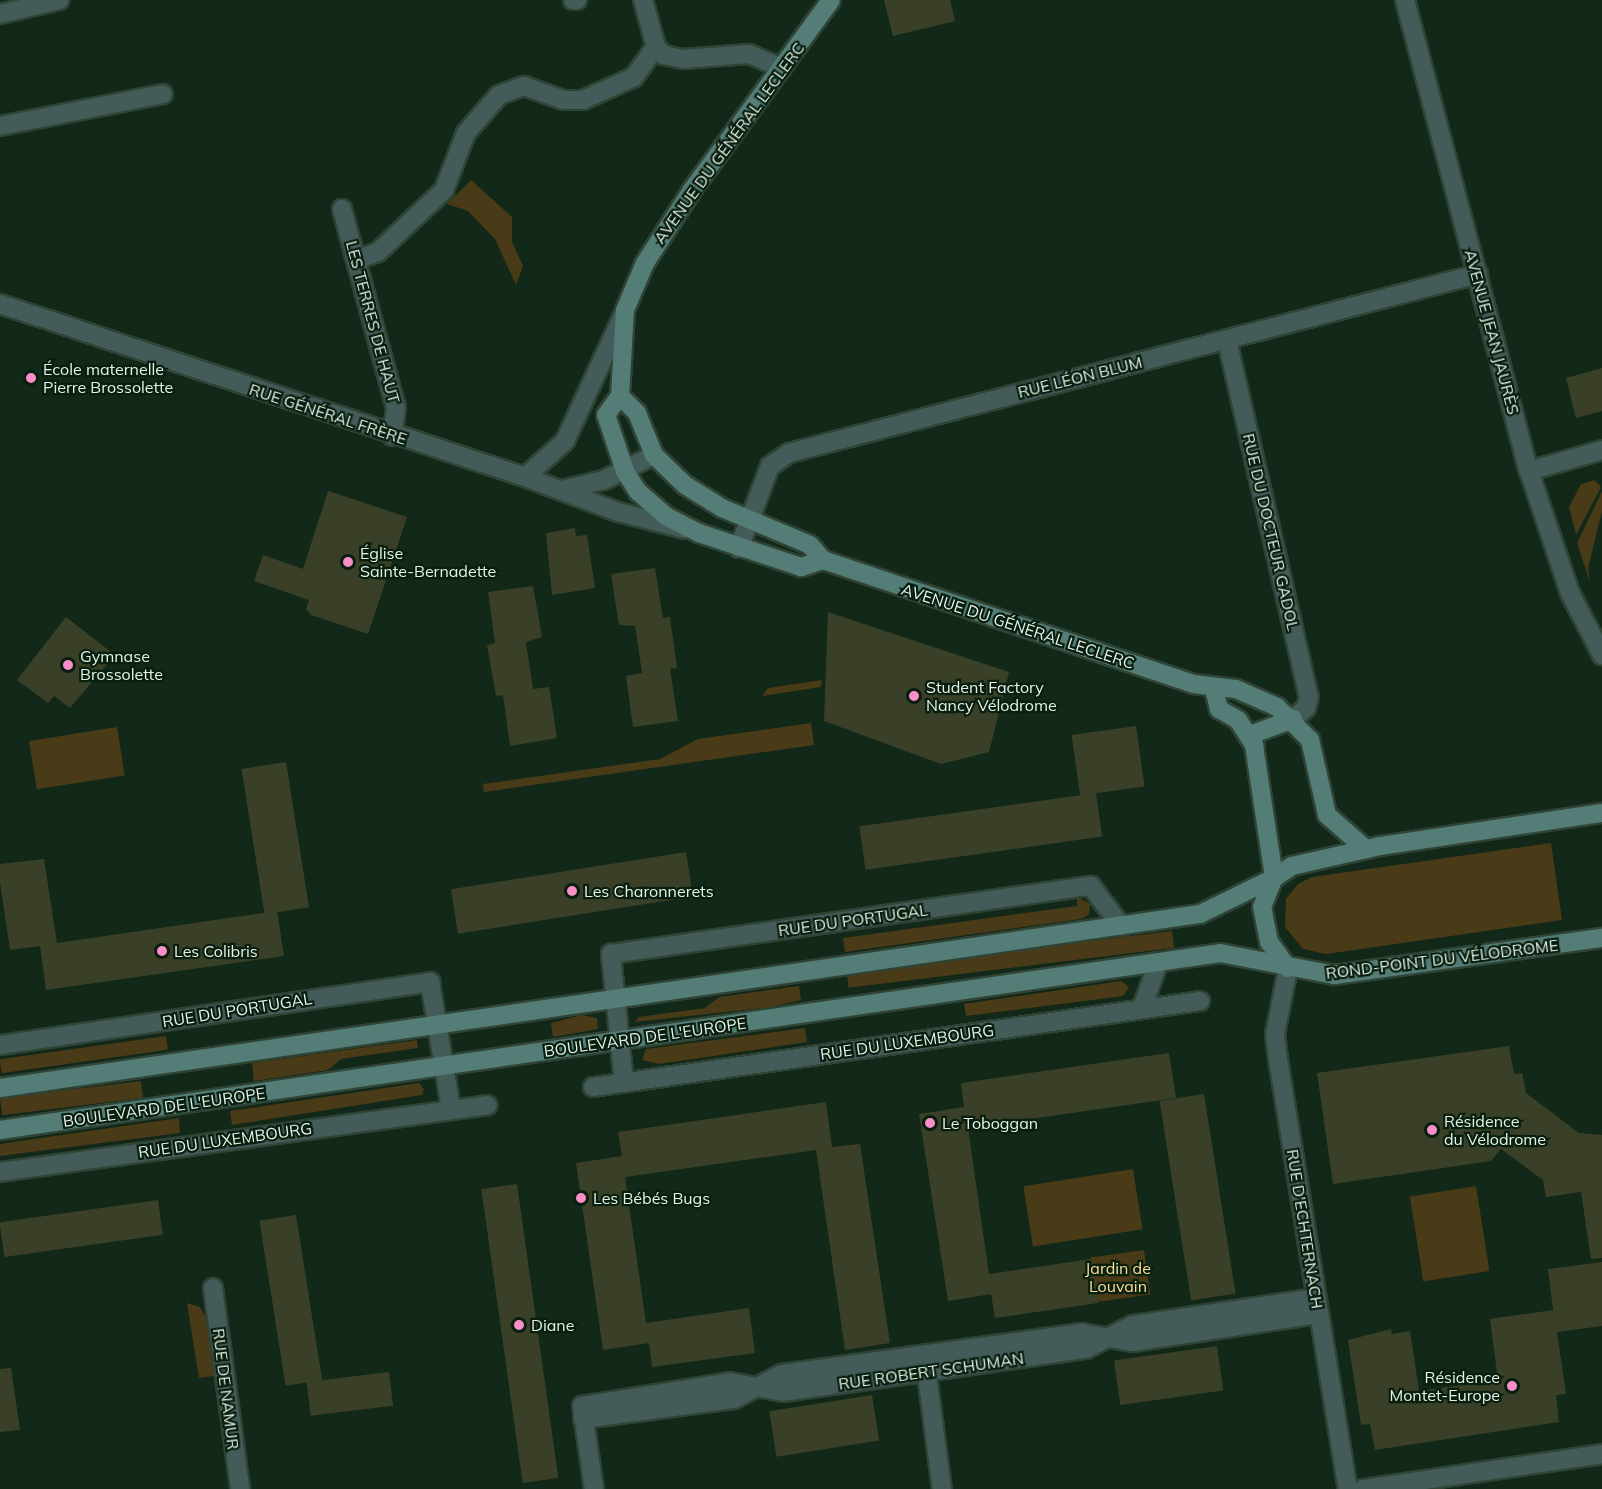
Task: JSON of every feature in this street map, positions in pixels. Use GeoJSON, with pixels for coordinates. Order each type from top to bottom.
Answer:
{"type":"FeatureCollection","features":[{"type":"Feature","properties":{"kind":"main road","name":"AVENUE DU GÉNÉRAL LECLERC"},"geometry":{"type":"LineString","coordinates":[[823,560],[801,567],[739,548],[699,532],[653,506],[625,471],[606,415],[620,396],[625,310],[641,270],[676,213],[831,0]]}},
{"type":"Feature","properties":{"kind":"main road","name":"AVENUE DU GÉNÉRAL LECLERC"},"geometry":{"type":"LineString","coordinates":[[620,396],[637,413],[654,455],[685,485],[748,520],[810,545],[823,560],[1214,689],[1236,689],[1293,719],[1313,748],[1327,815],[1366,849]]}},
{"type":"Feature","properties":{"kind":"main road"},"geometry":{"type":"LineString","coordinates":[[1214,689],[1219,709],[1238,720],[1250,735],[1274,878],[1264,896],[1263,922],[1269,942],[1288,968]]}},
{"type":"Feature","properties":{"kind":"main road"},"geometry":{"type":"LineString","coordinates":[[1250,735],[1293,719]]}},
{"type":"Feature","properties":{"kind":"main road"},"geometry":{"type":"LineString","coordinates":[[0,1088],[1121,926],[1215,910],[1305,862],[1366,849],[1602,813]]}},
{"type":"Feature","properties":{"kind":"main road","name":"ROND-POINT DU VÉLODROME"},"geometry":{"type":"LineString","coordinates":[[1288,968],[1334,975],[1602,938]]}},
{"type":"Feature","properties":{"kind":"main road","name":"BOULEVARD DE L'EUROPE"},"geometry":{"type":"LineString","coordinates":[[0,1130],[1224,953],[1288,968]]}},
{"type":"Feature","properties":{"kind":"street"},"geometry":{"type":"LineString","coordinates":[[0,14],[58,0]]}},
{"type":"Feature","properties":{"kind":"street"},"geometry":{"type":"LineString","coordinates":[[643,0],[656,47],[670,58],[749,54],[782,68]]}},
{"type":"Feature","properties":{"kind":"street","name":"AVENUE JEAN JAURÈS"},"geometry":{"type":"LineString","coordinates":[[1405,0],[1529,471],[1570,593],[1602,655]]}},
{"type":"Feature","properties":{"kind":"street"},"geometry":{"type":"LineString","coordinates":[[356,260],[378,252],[444,190],[466,134],[499,95],[524,86],[564,100],[583,100],[634,77],[656,47]]}},
{"type":"Feature","properties":{"kind":"street"},"geometry":{"type":"LineString","coordinates":[[0,126],[163,94]]}},
{"type":"Feature","properties":{"kind":"street","name":"LES TERRES DE HAUT"},"geometry":{"type":"LineString","coordinates":[[342,209],[396,408],[392,436]]}},
{"type":"Feature","properties":{"kind":"street","name":"RUE LÉON BLUM"},"geometry":{"type":"LineString","coordinates":[[739,548],[770,466],[789,453],[1478,274]]}},
{"type":"Feature","properties":{"kind":"street","name":"RUE GÉNÉRAL FRÈRE"},"geometry":{"type":"LineString","coordinates":[[0,304],[392,436],[525,477],[618,512],[699,532]]}},
{"type":"Feature","properties":{"kind":"street"},"geometry":{"type":"LineString","coordinates":[[525,477],[565,441],[625,310]]}},
{"type":"Feature","properties":{"kind":"street","name":"RUE DU DOCTEUR GADOL"},"geometry":{"type":"LineString","coordinates":[[1227,340],[1309,697],[1306,708],[1293,719]]}},
{"type":"Feature","properties":{"kind":"street"},"geometry":{"type":"LineString","coordinates":[[1529,471],[1602,450]]}},
{"type":"Feature","properties":{"kind":"street"},"geometry":{"type":"LineString","coordinates":[[562,490],[625,471],[654,455]]}},
{"type":"Feature","properties":{"kind":"street","name":"RUE DU PORTUGAL"},"geometry":{"type":"LineString","coordinates":[[616,998],[611,954],[1091,886],[1121,926]]}},
{"type":"Feature","properties":{"kind":"street"},"geometry":{"type":"LineString","coordinates":[[1142,1008],[1158,963]]}},
{"type":"Feature","properties":{"kind":"street","name":"RUE D'ECHTERNACH"},"geometry":{"type":"LineString","coordinates":[[1288,968],[1275,1034],[1348,1489]]}},
{"type":"Feature","properties":{"kind":"street","name":"RUE DU PORTUGAL"},"geometry":{"type":"LineString","coordinates":[[0,1045],[430,982],[438,1025]]}},
{"type":"Feature","properties":{"kind":"street"},"geometry":{"type":"LineString","coordinates":[[616,998],[624,1083]]}},
{"type":"Feature","properties":{"kind":"street","name":"RUE DU LUXEMBOURG"},"geometry":{"type":"LineString","coordinates":[[593,1088],[1200,1001]]}},
{"type":"Feature","properties":{"kind":"street"},"geometry":{"type":"LineString","coordinates":[[438,1025],[450,1109]]}},
{"type":"Feature","properties":{"kind":"street","name":"RUE DU LUXEMBOURG"},"geometry":{"type":"LineString","coordinates":[[0,1172],[487,1105]]}},
{"type":"Feature","properties":{"kind":"street","name":"RUE DE NAMUR"},"geometry":{"type":"LineString","coordinates":[[213,1288],[240,1489]]}},
{"type":"Feature","properties":{"kind":"street","name":"RUE ROBERT SCHUMAN"},"geometry":{"type":"LineString","coordinates":[[594,1489],[583,1413],[734,1399],[782,1374],[925,1363],[1082,1333],[1107,1337],[1133,1324],[1317,1306]]}},
{"type":"Feature","properties":{"kind":"street"},"geometry":{"type":"LineString","coordinates":[[925,1363],[942,1489]]}},
{"type":"Feature","properties":{"kind":"street"},"geometry":{"type":"LineString","coordinates":[[1363,1489],[1602,1454]]}},
{"type":"Feature","properties":{"kind":"green space"},"geometry":{"type":"Polygon","coordinates":[[[471,180],[512,217],[512,242],[523,266],[516,285],[495,239],[468,211],[447,204],[471,180]]]}},
{"type":"Feature","properties":{"kind":"green space"},"geometry":{"type":"Polygon","coordinates":[[[1594,480],[1601,487],[1576,535],[1569,507],[1581,484],[1594,480]]]}},
{"type":"Feature","properties":{"kind":"green space"},"geometry":{"type":"Polygon","coordinates":[[[1602,491],[1602,511],[1588,568],[1590,582],[1577,543],[1602,491]]]}},
{"type":"Feature","properties":{"kind":"green space"},"geometry":{"type":"Polygon","coordinates":[[[822,680],[821,687],[762,696],[768,688],[822,680]]]}},
{"type":"Feature","properties":{"kind":"green space"},"geometry":{"type":"Polygon","coordinates":[[[811,723],[814,745],[484,792],[483,784],[660,759],[698,739],[811,723]]]}},
{"type":"Feature","properties":{"kind":"green space"},"geometry":{"type":"Polygon","coordinates":[[[117,727],[125,775],[37,789],[29,741],[117,727]]]}},
{"type":"Feature","properties":{"kind":"green space"},"geometry":{"type":"Polygon","coordinates":[[[1551,843],[1562,920],[1326,954],[1303,949],[1285,927],[1286,899],[1298,884],[1312,877],[1551,843]]]}},
{"type":"Feature","properties":{"kind":"green space"},"geometry":{"type":"Polygon","coordinates":[[[1077,897],[1090,904],[1089,914],[1081,919],[845,952],[843,938],[1077,906],[1077,897]]]}},
{"type":"Feature","properties":{"kind":"green space"},"geometry":{"type":"Polygon","coordinates":[[[1172,931],[1174,948],[849,988],[846,971],[1172,931]]]}},
{"type":"Feature","properties":{"kind":"green space"},"geometry":{"type":"Polygon","coordinates":[[[1121,981],[1129,987],[1123,996],[966,1016],[964,1004],[1121,981]]]}},
{"type":"Feature","properties":{"kind":"green space"},"geometry":{"type":"Polygon","coordinates":[[[799,986],[801,1000],[770,1007],[635,1022],[639,1017],[705,1008],[719,997],[799,986]]]}},
{"type":"Feature","properties":{"kind":"green space"},"geometry":{"type":"Polygon","coordinates":[[[582,1015],[597,1018],[598,1029],[553,1037],[551,1023],[582,1015]]]}},
{"type":"Feature","properties":{"kind":"green space"},"geometry":{"type":"Polygon","coordinates":[[[805,1028],[807,1042],[659,1064],[642,1060],[646,1049],[805,1028]]]}},
{"type":"Feature","properties":{"kind":"green space"},"geometry":{"type":"Polygon","coordinates":[[[166,1036],[168,1050],[2,1073],[0,1059],[166,1036]]]}},
{"type":"Feature","properties":{"kind":"green space"},"geometry":{"type":"Polygon","coordinates":[[[417,1040],[418,1048],[341,1059],[328,1070],[254,1081],[252,1063],[417,1040]]]}},
{"type":"Feature","properties":{"kind":"green space"},"geometry":{"type":"Polygon","coordinates":[[[141,1081],[143,1098],[2,1115],[0,1098],[141,1081]]]}},
{"type":"Feature","properties":{"kind":"green space"},"geometry":{"type":"Polygon","coordinates":[[[419,1083],[424,1089],[422,1095],[232,1125],[230,1111],[419,1083]]]}},
{"type":"Feature","properties":{"kind":"green space"},"geometry":{"type":"Polygon","coordinates":[[[179,1118],[180,1133],[0,1156],[0,1144],[179,1118]]]}},
{"type":"Feature","properties":{"kind":"green space"},"geometry":{"type":"Polygon","coordinates":[[[1133,1169],[1143,1229],[1033,1247],[1023,1186],[1133,1169]]]}},
{"type":"Feature","properties":{"kind":"green space"},"geometry":{"type":"Polygon","coordinates":[[[1476,1186],[1489,1271],[1423,1281],[1410,1196],[1476,1186]]]}},
{"type":"Feature","properties":{"kind":"green space","name":"Jardin de Louvain"},"geometry":{"type":"Polygon","coordinates":[[[1144,1250],[1150,1295],[1097,1302],[1091,1258],[1144,1250]]]}},
{"type":"Feature","properties":{"kind":"green space"},"geometry":{"type":"Polygon","coordinates":[[[187,1303],[200,1307],[206,1318],[214,1376],[199,1378],[187,1303]]]}},
{"type":"Feature","properties":{"kind":"building"},"geometry":{"type":"Polygon","coordinates":[[[884,0],[950,0],[955,21],[893,36],[884,0]]]}},
{"type":"Feature","properties":{"kind":"building"},"geometry":{"type":"Polygon","coordinates":[[[1602,368],[1602,411],[1576,418],[1566,378],[1602,368]]]}},
{"type":"Feature","properties":{"kind":"building","name":"Église Sainte-Bernadette"},"geometry":{"type":"Polygon","coordinates":[[[328,491],[407,517],[368,634],[311,615],[306,609],[309,600],[254,581],[263,555],[303,569],[328,491]]]}},
{"type":"Feature","properties":{"kind":"building"},"geometry":{"type":"Polygon","coordinates":[[[575,528],[576,536],[587,535],[595,588],[552,595],[546,533],[575,528]]]}},
{"type":"Feature","properties":{"kind":"building"},"geometry":{"type":"Polygon","coordinates":[[[655,568],[663,618],[670,617],[677,668],[670,669],[678,721],[633,727],[626,676],[642,673],[635,626],[619,625],[611,574],[655,568]]]}},
{"type":"Feature","properties":{"kind":"building"},"geometry":{"type":"Polygon","coordinates":[[[533,586],[542,637],[526,642],[533,689],[549,687],[557,738],[510,746],[503,695],[496,696],[487,645],[495,643],[488,592],[533,586]]]}},
{"type":"Feature","properties":{"kind":"building","name":"Student Factory Nancy Vélodrome"},"geometry":{"type":"Polygon","coordinates":[[[828,612],[1009,672],[989,752],[941,764],[824,721],[828,612]]]}},
{"type":"Feature","properties":{"kind":"building","name":"Gymnase Brossolette"},"geometry":{"type":"Polygon","coordinates":[[[66,617],[115,655],[70,708],[54,696],[48,703],[17,680],[66,617]]]}},
{"type":"Feature","properties":{"kind":"building"},"geometry":{"type":"Polygon","coordinates":[[[1136,726],[1144,786],[1080,795],[1072,735],[1136,726]]]}},
{"type":"Feature","properties":{"kind":"building"},"geometry":{"type":"Polygon","coordinates":[[[286,762],[309,907],[265,914],[242,769],[286,762]]]}},
{"type":"Feature","properties":{"kind":"building"},"geometry":{"type":"Polygon","coordinates":[[[1096,793],[1102,837],[865,870],[859,826],[1096,793]]]}},
{"type":"Feature","properties":{"kind":"building","name":"Les Charonnerets"},"geometry":{"type":"Polygon","coordinates":[[[686,852],[693,896],[458,934],[451,889],[686,852]]]}},
{"type":"Feature","properties":{"kind":"building","name":"Les Colibris"},"geometry":{"type":"Polygon","coordinates":[[[44,859],[57,943],[277,911],[284,956],[46,990],[40,946],[10,950],[0,882],[0,864],[44,859]]]}},
{"type":"Feature","properties":{"kind":"building","name":"Résidence du Vélodrome"},"geometry":{"type":"Polygon","coordinates":[[[1509,1046],[1514,1074],[1522,1073],[1526,1093],[1579,1133],[1602,1135],[1602,1258],[1591,1259],[1581,1192],[1546,1197],[1543,1180],[1501,1149],[1491,1161],[1333,1184],[1317,1073],[1509,1046]]]}},
{"type":"Feature","properties":{"kind":"building"},"geometry":{"type":"Polygon","coordinates":[[[1169,1053],[1176,1098],[968,1128],[989,1274],[1091,1259],[1098,1303],[995,1318],[991,1294],[948,1301],[919,1114],[964,1107],[961,1083],[1169,1053]]]}},
{"type":"Feature","properties":{"kind":"building"},"geometry":{"type":"Polygon","coordinates":[[[1204,1094],[1236,1294],[1191,1301],[1160,1101],[1204,1094]]]}},
{"type":"Feature","properties":{"kind":"building"},"geometry":{"type":"Polygon","coordinates":[[[826,1102],[832,1147],[860,1144],[890,1343],[845,1350],[816,1150],[625,1177],[646,1323],[749,1308],[755,1353],[652,1367],[649,1343],[603,1350],[576,1163],[622,1156],[618,1132],[826,1102]]]}},
{"type":"Feature","properties":{"kind":"building","name":"Diane"},"geometry":{"type":"Polygon","coordinates":[[[517,1184],[558,1478],[523,1483],[481,1189],[517,1184]]]}},
{"type":"Feature","properties":{"kind":"building"},"geometry":{"type":"Polygon","coordinates":[[[158,1200],[163,1235],[4,1257],[0,1222],[158,1200]]]}},
{"type":"Feature","properties":{"kind":"building"},"geometry":{"type":"Polygon","coordinates":[[[296,1215],[322,1380],[286,1386],[259,1221],[296,1215]]]}},
{"type":"Feature","properties":{"kind":"building","name":"Résidence Montet-Europe"},"geometry":{"type":"Polygon","coordinates":[[[1602,1262],[1602,1326],[1557,1332],[1566,1394],[1556,1395],[1559,1422],[1375,1450],[1370,1424],[1361,1425],[1348,1340],[1391,1329],[1392,1334],[1410,1331],[1419,1391],[1498,1380],[1490,1319],[1553,1310],[1548,1269],[1602,1262]]]}},
{"type":"Feature","properties":{"kind":"building"},"geometry":{"type":"Polygon","coordinates":[[[1217,1346],[1223,1391],[1120,1405],[1114,1360],[1217,1346]]]}},
{"type":"Feature","properties":{"kind":"building"},"geometry":{"type":"Polygon","coordinates":[[[11,1368],[20,1430],[0,1432],[0,1369],[11,1368]]]}},
{"type":"Feature","properties":{"kind":"building"},"geometry":{"type":"Polygon","coordinates":[[[389,1372],[393,1406],[311,1416],[307,1382],[389,1372]]]}},
{"type":"Feature","properties":{"kind":"building"},"geometry":{"type":"Polygon","coordinates":[[[872,1395],[879,1440],[776,1457],[769,1411],[872,1395]]]}},
{"type":"Feature","properties":{"kind":"place","name":"École maternelle Pierre Brossolette"},"geometry":{"type":"Point","coordinates":[31,378]}},
{"type":"Feature","properties":{"kind":"place","name":"Église Sainte-Bernadette"},"geometry":{"type":"Point","coordinates":[348,562]}},
{"type":"Feature","properties":{"kind":"place","name":"Gymnase Brossolette"},"geometry":{"type":"Point","coordinates":[68,665]}},
{"type":"Feature","properties":{"kind":"place","name":"Student Factory Nancy Vélodrome"},"geometry":{"type":"Point","coordinates":[914,696]}},
{"type":"Feature","properties":{"kind":"place","name":"Les Charonnerets"},"geometry":{"type":"Point","coordinates":[572,891]}},
{"type":"Feature","properties":{"kind":"place","name":"Les Colibris"},"geometry":{"type":"Point","coordinates":[162,951]}},
{"type":"Feature","properties":{"kind":"place","name":"Le Toboggan"},"geometry":{"type":"Point","coordinates":[930,1123]}},
{"type":"Feature","properties":{"kind":"place","name":"Résidence du Vélodrome"},"geometry":{"type":"Point","coordinates":[1432,1130]}},
{"type":"Feature","properties":{"kind":"place","name":"Les Bébés Bugs"},"geometry":{"type":"Point","coordinates":[581,1198]}},
{"type":"Feature","properties":{"kind":"place","name":"Diane"},"geometry":{"type":"Point","coordinates":[519,1325]}},
{"type":"Feature","properties":{"kind":"place","name":"Résidence Montet-Europe"},"geometry":{"type":"Point","coordinates":[1512,1386]}}]}
